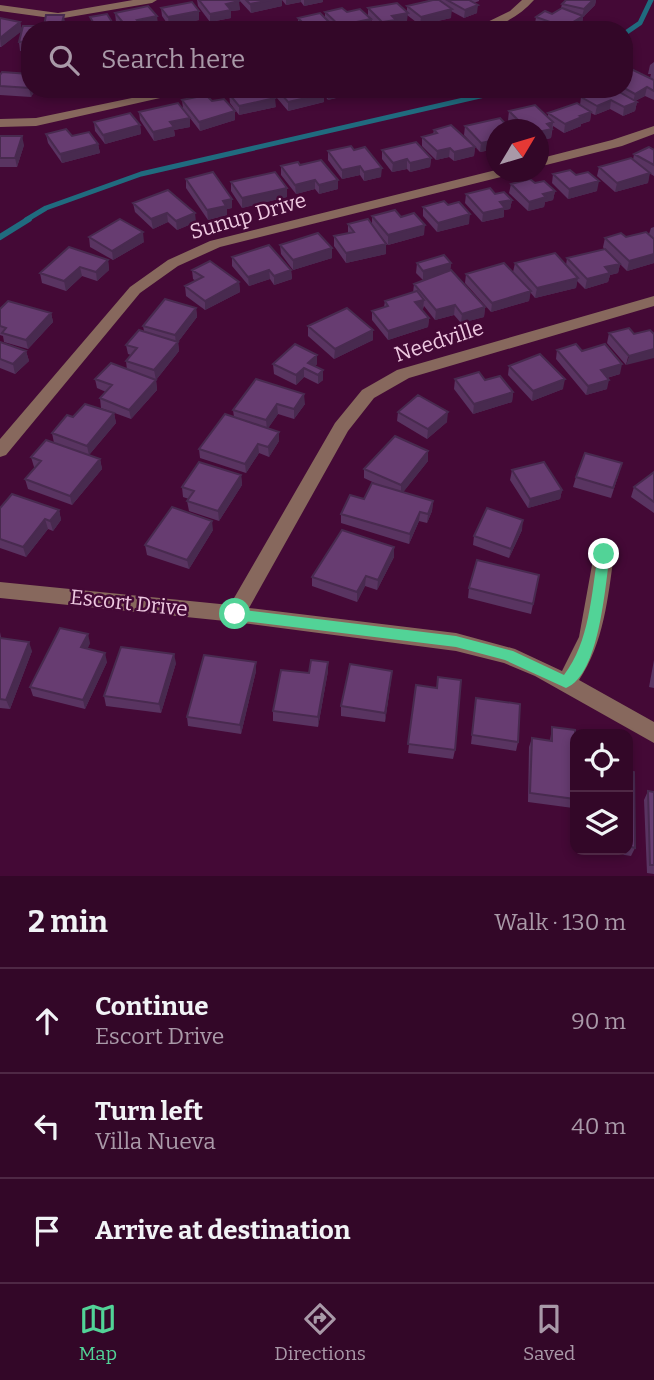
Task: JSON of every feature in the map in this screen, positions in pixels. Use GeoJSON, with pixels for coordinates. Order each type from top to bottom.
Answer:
{"type":"FeatureCollection","features":[{"type":"Feature","properties":{"kind":"street"},"geometry":{"type":"LineString","coordinates":[[0,8],[58,16],[152,0]]}},
{"type":"Feature","properties":{"kind":"street"},"geometry":{"type":"LineString","coordinates":[[497,21],[514,13],[529,0]]}},
{"type":"Feature","properties":{"kind":"street"},"geometry":{"type":"LineString","coordinates":[[0,123],[36,122],[151,98]]}},
{"type":"Feature","properties":{"kind":"street"},"geometry":{"type":"LineString","coordinates":[[549,160],[617,143],[654,130]]}},
{"type":"Feature","properties":{"kind":"street","name":"Sunup Drive"},"geometry":{"type":"LineString","coordinates":[[0,451],[135,290],[163,268],[215,244],[486,176]]}},
{"type":"Feature","properties":{"kind":"street","name":"Needville"},"geometry":{"type":"LineString","coordinates":[[235,614],[341,427],[368,394],[403,374],[654,301]]}},
{"type":"Feature","properties":{"kind":"street"},"geometry":{"type":"LineString","coordinates":[[566,682],[581,663],[592,629],[604,554]]}},
{"type":"Feature","properties":{"kind":"street","name":"Escort Drive"},"geometry":{"type":"LineString","coordinates":[[0,590],[235,614],[456,642],[508,655],[566,682],[654,733]]}},
{"type":"Feature","properties":{"kind":"building"},"geometry":{"type":"Polygon","coordinates":[[[199,0],[239,1],[226,4],[231,10],[210,14],[199,0]]]}},
{"type":"Feature","properties":{"kind":"building"},"geometry":{"type":"Polygon","coordinates":[[[246,0],[271,0],[250,4],[246,0]]]}},
{"type":"Feature","properties":{"kind":"building"},"geometry":{"type":"Polygon","coordinates":[[[439,0],[452,9],[421,17],[407,6],[439,0]]]}},
{"type":"Feature","properties":{"kind":"building"},"geometry":{"type":"Polygon","coordinates":[[[447,0],[469,0],[478,5],[465,10],[447,0]]]}},
{"type":"Feature","properties":{"kind":"building"},"geometry":{"type":"Polygon","coordinates":[[[566,0],[593,0],[584,9],[562,4],[566,0]]]}},
{"type":"Feature","properties":{"kind":"building"},"geometry":{"type":"Polygon","coordinates":[[[192,2],[199,11],[168,17],[161,8],[192,2]]]}},
{"type":"Feature","properties":{"kind":"building"},"geometry":{"type":"Polygon","coordinates":[[[397,3],[408,13],[392,16],[396,20],[381,21],[368,8],[397,3]]]}},
{"type":"Feature","properties":{"kind":"building"},"geometry":{"type":"Polygon","coordinates":[[[148,6],[157,16],[138,21],[122,21],[115,13],[148,6]]]}},
{"type":"Feature","properties":{"kind":"building"},"geometry":{"type":"Polygon","coordinates":[[[342,8],[347,12],[360,9],[371,19],[334,21],[325,12],[342,8]]]}},
{"type":"Feature","properties":{"kind":"building"},"geometry":{"type":"Polygon","coordinates":[[[562,8],[583,16],[575,21],[547,21],[536,17],[545,11],[552,14],[562,8]]]}},
{"type":"Feature","properties":{"kind":"building"},"geometry":{"type":"Polygon","coordinates":[[[320,13],[328,21],[301,21],[298,18],[320,13]]]}},
{"type":"Feature","properties":{"kind":"building"},"geometry":{"type":"Polygon","coordinates":[[[107,14],[111,21],[92,21],[90,17],[107,14]]]}},
{"type":"Feature","properties":{"kind":"building"},"geometry":{"type":"Polygon","coordinates":[[[46,15],[64,15],[62,21],[45,21],[46,15]]]}},
{"type":"Feature","properties":{"kind":"building"},"geometry":{"type":"Polygon","coordinates":[[[0,18],[20,22],[0,38],[0,18]]]}},
{"type":"Feature","properties":{"kind":"building"},"geometry":{"type":"Polygon","coordinates":[[[633,70],[654,80],[654,91],[647,87],[635,94],[633,70]]]}},
{"type":"Feature","properties":{"kind":"building"},"geometry":{"type":"Polygon","coordinates":[[[2,72],[21,73],[21,87],[0,86],[2,72]]]}},
{"type":"Feature","properties":{"kind":"building"},"geometry":{"type":"Polygon","coordinates":[[[232,98],[275,98],[239,106],[232,98]]]}},
{"type":"Feature","properties":{"kind":"building"},"geometry":{"type":"Polygon","coordinates":[[[285,98],[306,98],[288,102],[285,98]]]}},
{"type":"Feature","properties":{"kind":"building"},"geometry":{"type":"Polygon","coordinates":[[[583,98],[630,98],[637,102],[624,107],[611,100],[597,106],[583,98]]]}},
{"type":"Feature","properties":{"kind":"building"},"geometry":{"type":"Polygon","coordinates":[[[224,99],[235,111],[199,122],[182,100],[224,99]]]}},
{"type":"Feature","properties":{"kind":"building"},"geometry":{"type":"Polygon","coordinates":[[[178,103],[190,118],[170,122],[174,127],[153,132],[139,112],[178,103]]]}},
{"type":"Feature","properties":{"kind":"building"},"geometry":{"type":"Polygon","coordinates":[[[577,103],[591,112],[565,124],[548,113],[577,103]]]}},
{"type":"Feature","properties":{"kind":"building"},"geometry":{"type":"Polygon","coordinates":[[[535,105],[553,122],[549,123],[549,119],[517,119],[509,111],[535,105]]]}},
{"type":"Feature","properties":{"kind":"building"},"geometry":{"type":"Polygon","coordinates":[[[130,113],[140,125],[103,135],[94,122],[130,113]]]}},
{"type":"Feature","properties":{"kind":"building"},"geometry":{"type":"Polygon","coordinates":[[[486,121],[486,142],[481,143],[465,126],[486,121]]]}},
{"type":"Feature","properties":{"kind":"building"},"geometry":{"type":"Polygon","coordinates":[[[451,125],[475,147],[454,152],[450,148],[437,151],[422,137],[451,125]]]}},
{"type":"Feature","properties":{"kind":"building"},"geometry":{"type":"Polygon","coordinates":[[[66,129],[72,136],[89,132],[98,144],[60,154],[46,134],[66,129]]]}},
{"type":"Feature","properties":{"kind":"building"},"geometry":{"type":"Polygon","coordinates":[[[0,136],[22,136],[15,158],[0,158],[0,136]]]}},
{"type":"Feature","properties":{"kind":"building"},"geometry":{"type":"Polygon","coordinates":[[[416,142],[431,158],[410,163],[407,159],[393,163],[382,150],[416,142]]]}},
{"type":"Feature","properties":{"kind":"building"},"geometry":{"type":"Polygon","coordinates":[[[351,146],[354,150],[365,147],[382,168],[364,172],[360,166],[342,170],[328,151],[351,146]]]}},
{"type":"Feature","properties":{"kind":"building"},"geometry":{"type":"Polygon","coordinates":[[[649,147],[654,150],[654,165],[634,154],[649,147]]]}},
{"type":"Feature","properties":{"kind":"building"},"geometry":{"type":"Polygon","coordinates":[[[631,158],[650,173],[617,183],[599,167],[631,158]]]}},
{"type":"Feature","properties":{"kind":"building"},"geometry":{"type":"Polygon","coordinates":[[[321,160],[338,180],[319,185],[315,180],[295,185],[281,166],[298,162],[300,165],[321,160]]]}},
{"type":"Feature","properties":{"kind":"building"},"geometry":{"type":"Polygon","coordinates":[[[570,170],[576,175],[588,172],[599,181],[569,189],[553,174],[570,170]]]}},
{"type":"Feature","properties":{"kind":"building"},"geometry":{"type":"Polygon","coordinates":[[[213,172],[232,199],[223,201],[226,206],[207,210],[186,179],[213,172]]]}},
{"type":"Feature","properties":{"kind":"building"},"geometry":{"type":"Polygon","coordinates":[[[275,172],[287,188],[242,198],[231,182],[275,172]]]}},
{"type":"Feature","properties":{"kind":"building"},"geometry":{"type":"Polygon","coordinates":[[[545,182],[555,191],[529,202],[511,184],[545,182]]]}},
{"type":"Feature","properties":{"kind":"building"},"geometry":{"type":"Polygon","coordinates":[[[490,188],[495,194],[504,192],[512,200],[500,202],[505,208],[483,213],[466,194],[490,188]]]}},
{"type":"Feature","properties":{"kind":"building"},"geometry":{"type":"Polygon","coordinates":[[[168,190],[195,213],[176,221],[167,213],[151,219],[133,203],[168,190]]]}},
{"type":"Feature","properties":{"kind":"building"},"geometry":{"type":"Polygon","coordinates":[[[444,201],[448,205],[459,202],[470,214],[438,223],[423,207],[444,201]]]}},
{"type":"Feature","properties":{"kind":"building"},"geometry":{"type":"Polygon","coordinates":[[[395,210],[401,217],[414,213],[425,225],[388,235],[372,216],[395,210]]]}},
{"type":"Feature","properties":{"kind":"building"},"geometry":{"type":"Polygon","coordinates":[[[120,219],[143,232],[112,251],[89,237],[120,219]]]}},
{"type":"Feature","properties":{"kind":"building"},"geometry":{"type":"Polygon","coordinates":[[[368,219],[386,244],[346,253],[334,236],[354,232],[348,224],[368,219]]]}},
{"type":"Feature","properties":{"kind":"building"},"geometry":{"type":"Polygon","coordinates":[[[646,232],[654,239],[654,254],[629,261],[605,238],[621,233],[626,237],[646,232]]]}},
{"type":"Feature","properties":{"kind":"building"},"geometry":{"type":"Polygon","coordinates":[[[318,233],[332,248],[293,260],[280,245],[318,233]]]}},
{"type":"Feature","properties":{"kind":"building"},"geometry":{"type":"Polygon","coordinates":[[[269,245],[291,270],[274,276],[269,270],[248,277],[232,257],[269,245]]]}},
{"type":"Feature","properties":{"kind":"building"},"geometry":{"type":"Polygon","coordinates":[[[69,247],[108,260],[96,272],[80,267],[64,281],[40,273],[69,247]]]}},
{"type":"Feature","properties":{"kind":"building"},"geometry":{"type":"Polygon","coordinates":[[[605,249],[620,264],[605,267],[610,273],[587,279],[567,258],[605,249]]]}},
{"type":"Feature","properties":{"kind":"building"},"geometry":{"type":"Polygon","coordinates":[[[555,253],[578,278],[537,288],[515,263],[555,253]]]}},
{"type":"Feature","properties":{"kind":"building"},"geometry":{"type":"Polygon","coordinates":[[[444,255],[451,263],[423,271],[417,263],[444,255]]]}},
{"type":"Feature","properties":{"kind":"building"},"geometry":{"type":"Polygon","coordinates":[[[210,261],[239,282],[205,301],[185,286],[203,277],[192,270],[210,261]]]}},
{"type":"Feature","properties":{"kind":"building"},"geometry":{"type":"Polygon","coordinates":[[[504,263],[531,291],[492,303],[466,274],[504,263]]]}},
{"type":"Feature","properties":{"kind":"building"},"geometry":{"type":"Polygon","coordinates":[[[451,270],[485,307],[462,314],[455,305],[436,310],[414,284],[451,270]]]}},
{"type":"Feature","properties":{"kind":"building"},"geometry":{"type":"Polygon","coordinates":[[[417,291],[424,300],[415,302],[429,318],[388,331],[372,311],[388,306],[385,301],[417,291]]]}},
{"type":"Feature","properties":{"kind":"building"},"geometry":{"type":"Polygon","coordinates":[[[165,299],[196,308],[175,335],[143,326],[165,299]]]}},
{"type":"Feature","properties":{"kind":"building"},"geometry":{"type":"Polygon","coordinates":[[[8,301],[51,313],[26,340],[2,333],[6,328],[0,326],[0,309],[8,301]]]}},
{"type":"Feature","properties":{"kind":"building"},"geometry":{"type":"Polygon","coordinates":[[[347,308],[373,330],[335,349],[308,326],[347,308]]]}},
{"type":"Feature","properties":{"kind":"building"},"geometry":{"type":"Polygon","coordinates":[[[629,328],[634,334],[650,330],[654,334],[654,349],[629,356],[609,333],[629,328]]]}},
{"type":"Feature","properties":{"kind":"building"},"geometry":{"type":"Polygon","coordinates":[[[139,330],[178,342],[154,370],[126,361],[137,348],[126,345],[139,330]]]}},
{"type":"Feature","properties":{"kind":"building"},"geometry":{"type":"Polygon","coordinates":[[[0,342],[26,351],[13,364],[0,359],[0,342]]]}},
{"type":"Feature","properties":{"kind":"building"},"geometry":{"type":"Polygon","coordinates":[[[295,344],[317,355],[308,363],[323,370],[318,375],[304,368],[296,375],[273,364],[295,344]]]}},
{"type":"Feature","properties":{"kind":"building"},"geometry":{"type":"Polygon","coordinates":[[[576,344],[582,351],[605,344],[622,364],[601,370],[609,380],[588,386],[557,350],[576,344]]]}},
{"type":"Feature","properties":{"kind":"building"},"geometry":{"type":"Polygon","coordinates":[[[540,354],[565,379],[533,391],[509,366],[540,354]]]}},
{"type":"Feature","properties":{"kind":"building"},"geometry":{"type":"Polygon","coordinates":[[[111,363],[156,380],[129,410],[100,398],[112,385],[95,379],[111,363]]]}},
{"type":"Feature","properties":{"kind":"building"},"geometry":{"type":"Polygon","coordinates":[[[479,372],[485,380],[500,376],[513,392],[474,404],[455,379],[479,372]]]}},
{"type":"Feature","properties":{"kind":"building"},"geometry":{"type":"Polygon","coordinates":[[[256,379],[304,394],[294,409],[277,404],[266,420],[233,410],[256,379]]]}},
{"type":"Feature","properties":{"kind":"building"},"geometry":{"type":"Polygon","coordinates":[[[418,395],[448,412],[428,429],[398,412],[418,395]]]}},
{"type":"Feature","properties":{"kind":"building"},"geometry":{"type":"Polygon","coordinates":[[[85,404],[114,413],[87,446],[52,433],[67,415],[73,417],[85,404]]]}},
{"type":"Feature","properties":{"kind":"building"},"geometry":{"type":"Polygon","coordinates":[[[225,414],[279,432],[268,447],[258,444],[245,464],[199,449],[225,414]]]}},
{"type":"Feature","properties":{"kind":"building"},"geometry":{"type":"Polygon","coordinates":[[[395,436],[428,451],[401,485],[364,469],[395,436]]]}},
{"type":"Feature","properties":{"kind":"building"},"geometry":{"type":"Polygon","coordinates":[[[46,440],[100,459],[70,496],[25,479],[41,461],[31,457],[46,440]]]}},
{"type":"Feature","properties":{"kind":"building"},"geometry":{"type":"Polygon","coordinates":[[[585,453],[622,463],[613,488],[576,477],[585,453]]]}},
{"type":"Feature","properties":{"kind":"building"},"geometry":{"type":"Polygon","coordinates":[[[199,462],[241,475],[218,511],[187,501],[194,491],[182,487],[199,462]]]}},
{"type":"Feature","properties":{"kind":"building"},"geometry":{"type":"Polygon","coordinates":[[[544,462],[562,490],[530,499],[512,470],[544,462]]]}},
{"type":"Feature","properties":{"kind":"building"},"geometry":{"type":"Polygon","coordinates":[[[654,472],[654,502],[634,487],[654,472]]]}},
{"type":"Feature","properties":{"kind":"building"},"geometry":{"type":"Polygon","coordinates":[[[372,483],[433,501],[428,514],[420,512],[410,534],[341,514],[350,495],[364,499],[372,483]]]}},
{"type":"Feature","properties":{"kind":"building"},"geometry":{"type":"Polygon","coordinates":[[[12,494],[59,510],[50,521],[45,519],[23,547],[0,539],[0,508],[12,494]]]}},
{"type":"Feature","properties":{"kind":"building"},"geometry":{"type":"Polygon","coordinates":[[[172,507],[212,521],[187,560],[145,545],[172,507]]]}},
{"type":"Feature","properties":{"kind":"building"},"geometry":{"type":"Polygon","coordinates":[[[487,508],[523,520],[511,549],[474,536],[487,508]]]}},
{"type":"Feature","properties":{"kind":"building"},"geometry":{"type":"Polygon","coordinates":[[[342,530],[394,547],[378,580],[366,576],[357,592],[312,577],[342,530]]]}},
{"type":"Feature","properties":{"kind":"building"},"geometry":{"type":"Polygon","coordinates":[[[477,560],[539,575],[533,604],[469,588],[477,560]]]}},
{"type":"Feature","properties":{"kind":"building"},"geometry":{"type":"Polygon","coordinates":[[[60,628],[88,634],[81,647],[105,653],[83,700],[30,687],[60,628]]]}},
{"type":"Feature","properties":{"kind":"building"},"geometry":{"type":"Polygon","coordinates":[[[0,638],[29,642],[6,700],[0,699],[0,638]]]}},
{"type":"Feature","properties":{"kind":"building"},"geometry":{"type":"Polygon","coordinates":[[[121,647],[174,654],[159,704],[104,696],[121,647]]]}},
{"type":"Feature","properties":{"kind":"building"},"geometry":{"type":"Polygon","coordinates":[[[204,655],[256,662],[240,725],[187,717],[204,655]]]}},
{"type":"Feature","properties":{"kind":"building"},"geometry":{"type":"Polygon","coordinates":[[[311,660],[328,662],[318,717],[273,711],[281,670],[309,673],[311,660]]]}},
{"type":"Feature","properties":{"kind":"building"},"geometry":{"type":"Polygon","coordinates":[[[350,664],[392,671],[385,713],[341,706],[350,664]]]}},
{"type":"Feature","properties":{"kind":"building"},"geometry":{"type":"Polygon","coordinates":[[[438,677],[461,680],[455,750],[408,744],[416,685],[437,688],[438,677]]]}},
{"type":"Feature","properties":{"kind":"building"},"geometry":{"type":"Polygon","coordinates":[[[476,698],[520,704],[518,742],[472,735],[476,698]]]}},
{"type":"Feature","properties":{"kind":"building"},"geometry":{"type":"Polygon","coordinates":[[[552,727],[570,729],[570,798],[530,793],[532,738],[552,741],[552,727]]]}},
{"type":"Feature","properties":{"kind":"building"},"geometry":{"type":"Polygon","coordinates":[[[633,772],[634,772],[633,847],[633,772]]]}},
{"type":"Feature","properties":{"kind":"building"},"geometry":{"type":"Polygon","coordinates":[[[648,791],[654,792],[654,865],[650,865],[648,791]]]}},
{"type":"Feature","properties":{"kind":"waterway"},"geometry":{"type":"LineString","coordinates":[[633,28],[640,23],[651,0]]}},
{"type":"Feature","properties":{"kind":"waterway"},"geometry":{"type":"LineString","coordinates":[[26,220],[46,208],[141,174],[472,98]]}},
{"type":"Feature","properties":{"kind":"waterway"},"geometry":{"type":"LineString","coordinates":[[0,237],[29,219]]}},
{"type":"Feature","properties":{"kind":"route"},"geometry":{"type":"LineString","coordinates":[[235,614],[456,642],[508,655],[566,682],[581,663],[592,629],[604,554]]}}]}
